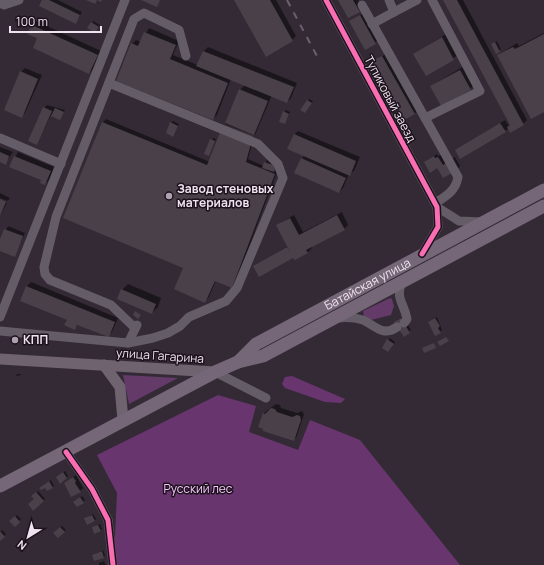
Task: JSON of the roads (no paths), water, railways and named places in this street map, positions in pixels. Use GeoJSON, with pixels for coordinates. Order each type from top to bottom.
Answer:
{"type":"FeatureCollection","features":[{"type":"Feature","properties":{"kind":"highway","name":"Батайская улица"},"geometry":{"type":"LineString","coordinates":[[238,362],[256,344],[544,190]]}},
{"type":"Feature","properties":{"kind":"highway","name":"Батайская улица"},"geometry":{"type":"LineString","coordinates":[[66,452],[123,420],[215,372],[238,362],[263,356],[544,206]]}},
{"type":"Feature","properties":{"kind":"highway"},"geometry":{"type":"LineString","coordinates":[[0,486],[66,452]]}},
{"type":"Feature","properties":{"kind":"main road","name":"улица Гагарина"},"geometry":{"type":"LineString","coordinates":[[0,359],[215,372]]}},
{"type":"Feature","properties":{"kind":"main road","name":"улица Гагарина"},"geometry":{"type":"LineString","coordinates":[[104,365],[120,387],[123,420]]}},
{"type":"Feature","properties":{"kind":"street"},"geometry":{"type":"LineString","coordinates":[[0,3],[4,5],[19,0]]}},
{"type":"Feature","properties":{"kind":"street"},"geometry":{"type":"LineString","coordinates":[[0,317],[125,0]]}},
{"type":"Feature","properties":{"kind":"street","name":"Тупиковый заезд"},"geometry":{"type":"LineString","coordinates":[[326,0],[436,205]]}},
{"type":"Feature","properties":{"kind":"street"},"geometry":{"type":"LineString","coordinates":[[388,0],[394,12]]}},
{"type":"Feature","properties":{"kind":"street"},"geometry":{"type":"LineString","coordinates":[[372,24],[417,0]]}},
{"type":"Feature","properties":{"kind":"street"},"geometry":{"type":"LineString","coordinates":[[425,118],[480,91],[432,0]]}},
{"type":"Feature","properties":{"kind":"street"},"geometry":{"type":"LineString","coordinates":[[362,5],[458,176],[457,184],[453,190],[436,205]]}},
{"type":"Feature","properties":{"kind":"street"},"geometry":{"type":"LineString","coordinates":[[128,344],[136,326],[111,304],[50,280],[45,274],[44,267],[56,217],[134,19],[144,13],[179,30],[186,56]]}},
{"type":"Feature","properties":{"kind":"street"},"geometry":{"type":"LineString","coordinates":[[0,331],[128,344],[168,333],[180,326],[189,317],[226,301],[237,288],[283,178],[278,164],[258,144],[109,83]]}},
{"type":"Feature","properties":{"kind":"street"},"geometry":{"type":"LineString","coordinates":[[0,138],[61,164]]}},
{"type":"Feature","properties":{"kind":"street"},"geometry":{"type":"LineString","coordinates":[[436,205],[459,221],[483,222]]}},
{"type":"Feature","properties":{"kind":"street"},"geometry":{"type":"LineString","coordinates":[[422,254],[438,227],[436,205]]}},
{"type":"Feature","properties":{"kind":"street"},"geometry":{"type":"LineString","coordinates":[[330,320],[347,317],[363,320],[384,331],[391,332],[407,319],[399,300],[398,291],[402,281]]}},
{"type":"Feature","properties":{"kind":"street"},"geometry":{"type":"LineString","coordinates":[[215,372],[266,398]]}},
{"type":"Feature","properties":{"kind":"street"},"geometry":{"type":"LineString","coordinates":[[66,452],[92,489],[108,520],[113,565]]}},
{"type":"Feature","properties":{"kind":"railway"},"geometry":{"type":"LineString","coordinates":[[287,0],[318,58]]}},
{"type":"Feature","properties":{"kind":"place","name":"Завод стеновых материалов"},"geometry":{"type":"Point","coordinates":[169,196]}},
{"type":"Feature","properties":{"kind":"place","name":"КПП"},"geometry":{"type":"Point","coordinates":[15,340]}},
{"type":"Feature","properties":{"kind":"park label","name":"Русский лес"},"geometry":{"type":"Point","coordinates":[198,489]}}]}
